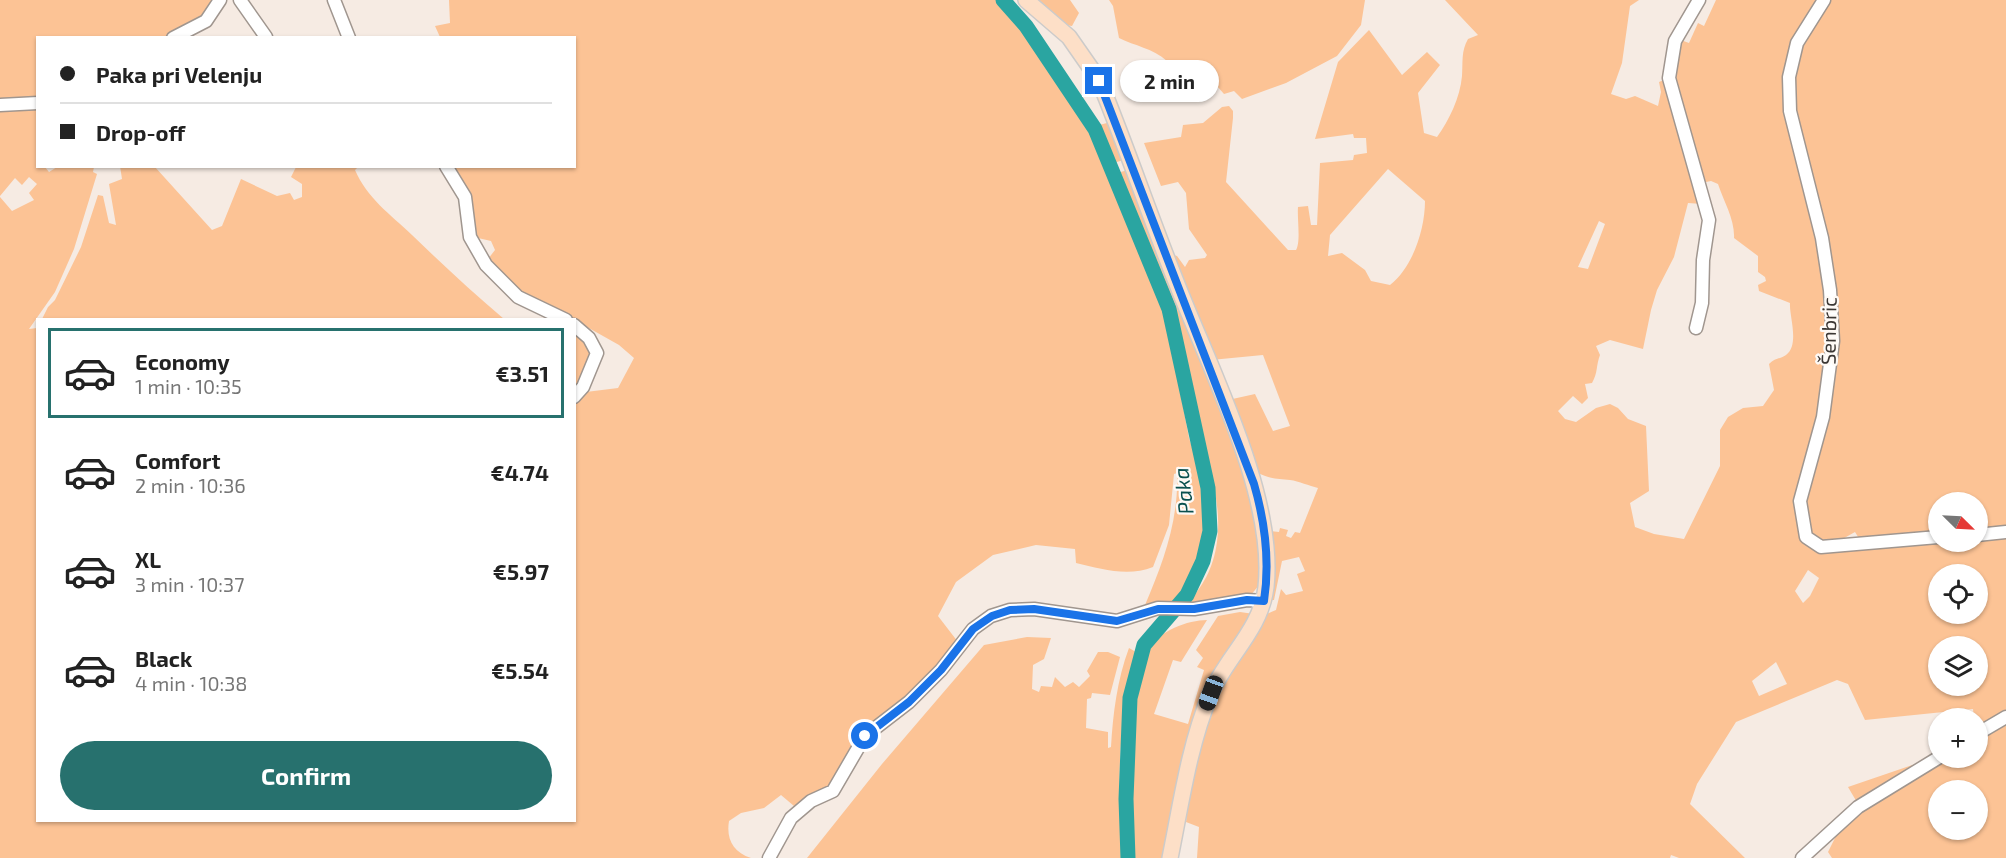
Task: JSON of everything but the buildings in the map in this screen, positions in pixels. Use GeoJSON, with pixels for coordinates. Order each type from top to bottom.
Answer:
{"type":"FeatureCollection","features":[{"type":"Feature","properties":{"kind":"main road"},"geometry":{"type":"LineString","coordinates":[[1026,0],[1070,37],[1099,81],[1254,484],[1265,537],[1267,566],[1264,601],[1255,624],[1211,693],[1199,726],[1170,858]]}},
{"type":"Feature","properties":{"kind":"street"},"geometry":{"type":"LineString","coordinates":[[181,36],[198,32],[213,14],[220,0]]}},
{"type":"Feature","properties":{"kind":"street"},"geometry":{"type":"LineString","coordinates":[[240,0],[265,36]]}},
{"type":"Feature","properties":{"kind":"street"},"geometry":{"type":"LineString","coordinates":[[334,0],[348,36]]}},
{"type":"Feature","properties":{"kind":"street"},"geometry":{"type":"LineString","coordinates":[[1696,328],[1702,303],[1703,260],[1709,220],[1669,78],[1675,41],[1699,0]]}},
{"type":"Feature","properties":{"kind":"street","name":"Šenbric"},"geometry":{"type":"LineString","coordinates":[[1824,0],[1797,43],[1789,77],[1790,111],[1822,237],[1833,341],[1823,417],[1800,501],[1803,522],[1806,537],[1821,546],[1928,538]]}},
{"type":"Feature","properties":{"kind":"street"},"geometry":{"type":"LineString","coordinates":[[0,105],[36,104]]}},
{"type":"Feature","properties":{"kind":"street"},"geometry":{"type":"LineString","coordinates":[[447,168],[465,197],[470,237],[498,279],[518,297],[562,318]]}},
{"type":"Feature","properties":{"kind":"street"},"geometry":{"type":"LineString","coordinates":[[576,327],[589,338],[597,352],[583,387],[576,395]]}},
{"type":"Feature","properties":{"kind":"street"},"geometry":{"type":"LineString","coordinates":[[1988,534],[2006,532]]}},
{"type":"Feature","properties":{"kind":"street"},"geometry":{"type":"LineString","coordinates":[[769,858],[791,818],[811,801],[833,791],[865,736],[909,702],[941,670],[973,629],[992,616],[1010,610],[1034,609],[1117,621],[1158,609],[1194,609],[1247,600],[1264,601]]}},
{"type":"Feature","properties":{"kind":"street"},"geometry":{"type":"LineString","coordinates":[[1988,728],[2006,717]]}},
{"type":"Feature","properties":{"kind":"street"},"geometry":{"type":"LineString","coordinates":[[1802,858],[1858,807],[1928,764]]}},
{"type":"Feature","properties":{"kind":"shaded area"},"geometry":{"type":"Polygon","coordinates":[[[0,0],[218,0],[199,24],[169,36],[36,36],[36,100],[0,102],[0,0]]]}},
{"type":"Feature","properties":{"kind":"shaded area"},"geometry":{"type":"Polygon","coordinates":[[[449,0],[999,0],[1012,15],[1089,127],[1164,307],[1189,438],[1208,497],[1203,500],[1204,540],[1191,578],[1173,606],[1145,605],[1169,541],[1175,508],[1177,473],[1174,474],[1169,525],[1153,567],[1124,572],[1105,570],[1076,563],[1075,549],[1036,545],[993,555],[956,582],[938,616],[958,642],[943,663],[901,703],[883,713],[855,738],[831,785],[794,806],[781,795],[764,808],[741,813],[729,821],[728,828],[732,844],[751,858],[0,858],[0,197],[12,211],[34,200],[29,193],[37,184],[29,177],[22,185],[15,178],[0,196],[0,109],[36,107],[36,168],[46,168],[49,172],[55,168],[94,168],[93,172],[97,174],[74,249],[55,292],[29,329],[36,328],[36,822],[576,822],[576,399],[586,392],[618,388],[634,358],[619,345],[576,321],[576,318],[571,318],[526,296],[508,283],[488,259],[495,250],[491,241],[478,238],[470,226],[450,168],[576,168],[576,36],[440,36],[435,26],[450,23],[449,0]]]}},
{"type":"Feature","properties":{"kind":"shaded area"},"geometry":{"type":"Polygon","coordinates":[[[1035,0],[1070,0],[1079,13],[1072,26],[1065,25],[1035,0]]]}},
{"type":"Feature","properties":{"kind":"shaded area"},"geometry":{"type":"Polygon","coordinates":[[[1109,0],[1365,0],[1361,25],[1337,56],[1286,83],[1242,99],[1234,91],[1224,94],[1210,78],[1196,72],[1187,82],[1161,57],[1119,38],[1113,6],[1109,0]]]}},
{"type":"Feature","properties":{"kind":"shaded area"},"geometry":{"type":"Polygon","coordinates":[[[1445,0],[1639,0],[1630,6],[1622,63],[1611,94],[1626,99],[1635,96],[1658,106],[1661,92],[1659,82],[1666,79],[1702,204],[1688,203],[1674,257],[1657,290],[1643,349],[1610,340],[1596,346],[1600,355],[1592,383],[1585,384],[1588,398],[1582,404],[1573,396],[1558,411],[1565,419],[1576,422],[1596,408],[1610,404],[1618,408],[1628,419],[1646,426],[1649,491],[1630,503],[1635,527],[1654,534],[1684,539],[1720,466],[1720,430],[1728,417],[1743,408],[1763,406],[1774,390],[1769,364],[1786,355],[1793,338],[1790,303],[1759,291],[1758,285],[1766,281],[1765,277],[1758,272],[1758,256],[1734,238],[1731,218],[1718,184],[1711,181],[1701,183],[1679,112],[1676,94],[1674,76],[1678,39],[1689,43],[1698,23],[1704,26],[1716,0],[2006,0],[2006,528],[1988,529],[1988,492],[1928,492],[1928,534],[1860,540],[1855,532],[1837,542],[1808,545],[1928,543],[1928,552],[1988,552],[1988,540],[2006,537],[2006,715],[1988,725],[1988,708],[1928,708],[1928,714],[1865,720],[1848,684],[1837,680],[1736,722],[1697,784],[1690,804],[1745,858],[1679,858],[1671,855],[1670,858],[1197,858],[1199,827],[1186,822],[1190,785],[1216,694],[1264,615],[1276,610],[1281,589],[1286,595],[1303,591],[1297,574],[1305,571],[1299,557],[1282,561],[1274,600],[1270,600],[1270,531],[1279,532],[1280,528],[1288,530],[1286,536],[1291,538],[1295,532],[1300,533],[1318,488],[1257,472],[1228,400],[1255,394],[1273,431],[1290,426],[1263,355],[1211,360],[1170,254],[1177,256],[1185,267],[1189,260],[1205,258],[1207,255],[1189,229],[1186,193],[1178,182],[1161,186],[1144,143],[1181,137],[1183,125],[1203,123],[1222,107],[1229,106],[1233,111],[1233,118],[1226,182],[1288,250],[1296,250],[1299,236],[1298,207],[1308,206],[1311,225],[1317,225],[1320,163],[1353,160],[1354,155],[1367,153],[1366,138],[1354,138],[1353,134],[1315,139],[1338,62],[1369,30],[1402,75],[1427,52],[1440,65],[1418,93],[1424,133],[1437,137],[1450,116],[1459,92],[1463,52],[1468,39],[1478,35],[1445,0]],[[1388,169],[1330,235],[1328,256],[1342,253],[1365,270],[1371,281],[1390,285],[1405,268],[1416,247],[1423,223],[1425,201],[1388,169]],[[1599,221],[1578,267],[1588,269],[1605,224],[1599,221]],[[1808,570],[1795,591],[1803,603],[1810,596],[1819,578],[1808,570]],[[1776,662],[1752,681],[1759,696],[1787,684],[1776,662]]]}},
{"type":"Feature","properties":{"kind":"shaded area"},"geometry":{"type":"Polygon","coordinates":[[[1111,122],[1124,160],[1113,163],[1099,125],[1111,122]]]}},
{"type":"Feature","properties":{"kind":"shaded area"},"geometry":{"type":"Polygon","coordinates":[[[120,168],[156,168],[212,230],[222,226],[241,179],[277,196],[290,193],[294,200],[302,197],[302,184],[291,177],[296,168],[357,168],[355,170],[360,180],[380,205],[503,318],[42,318],[55,300],[81,247],[98,195],[103,196],[109,223],[116,225],[109,184],[122,179],[120,168]]]}},
{"type":"Feature","properties":{"kind":"shaded area"},"geometry":{"type":"Polygon","coordinates":[[[1128,170],[1238,454],[1258,519],[1260,584],[1250,596],[1186,606],[1202,584],[1213,561],[1218,526],[1215,494],[1191,403],[1180,335],[1173,308],[1154,257],[1117,173],[1128,170]]]}},
{"type":"Feature","properties":{"kind":"shaded area"},"geometry":{"type":"Polygon","coordinates":[[[576,334],[594,347],[576,388],[576,334]]]}},
{"type":"Feature","properties":{"kind":"shaded area"},"geometry":{"type":"Polygon","coordinates":[[[1240,612],[1254,614],[1180,768],[1176,785],[1178,797],[1163,858],[1131,858],[1129,750],[1131,720],[1134,692],[1148,649],[1166,632],[1191,622],[1207,620],[1181,662],[1173,660],[1154,714],[1188,724],[1204,670],[1197,667],[1203,658],[1196,650],[1218,616],[1240,612]]]}},
{"type":"Feature","properties":{"kind":"shaded area"},"geometry":{"type":"Polygon","coordinates":[[[1027,637],[1051,638],[1044,659],[1033,665],[1032,689],[1039,692],[1041,686],[1052,687],[1055,677],[1065,687],[1073,682],[1079,687],[1090,676],[1087,671],[1098,652],[1108,652],[1120,657],[1110,695],[1092,693],[1091,698],[1087,699],[1086,728],[1108,732],[1108,748],[1111,747],[1121,672],[1129,648],[1136,652],[1125,706],[1121,743],[1120,798],[1124,858],[807,858],[882,764],[984,645],[1027,637]]]}},
{"type":"Feature","properties":{"kind":"shaded area"},"geometry":{"type":"Polygon","coordinates":[[[2006,720],[2006,858],[1832,858],[1828,852],[1838,832],[1858,810],[1928,767],[1988,768],[1988,730],[2006,720]]]}},
{"type":"Feature","properties":{"kind":"shaded area"},"geometry":{"type":"Polygon","coordinates":[[[1927,760],[1858,804],[1848,787],[1927,760]]]}},
{"type":"Feature","properties":{"kind":"waterway","name":"Paka"},"geometry":{"type":"LineString","coordinates":[[1003,0],[1026,26],[1095,129],[1169,309],[1208,488],[1210,531],[1203,561],[1187,595],[1144,645],[1130,698],[1126,799],[1128,858]]}},
{"type":"Feature","properties":{"kind":"route"},"geometry":{"type":"LineString","coordinates":[[865,736],[886,717],[909,702],[941,670],[973,629],[992,616],[1010,610],[1034,609],[1117,621],[1149,610],[1194,609],[1247,600],[1264,601],[1267,566],[1265,537],[1254,484],[1221,393],[1099,81]]}}]}
